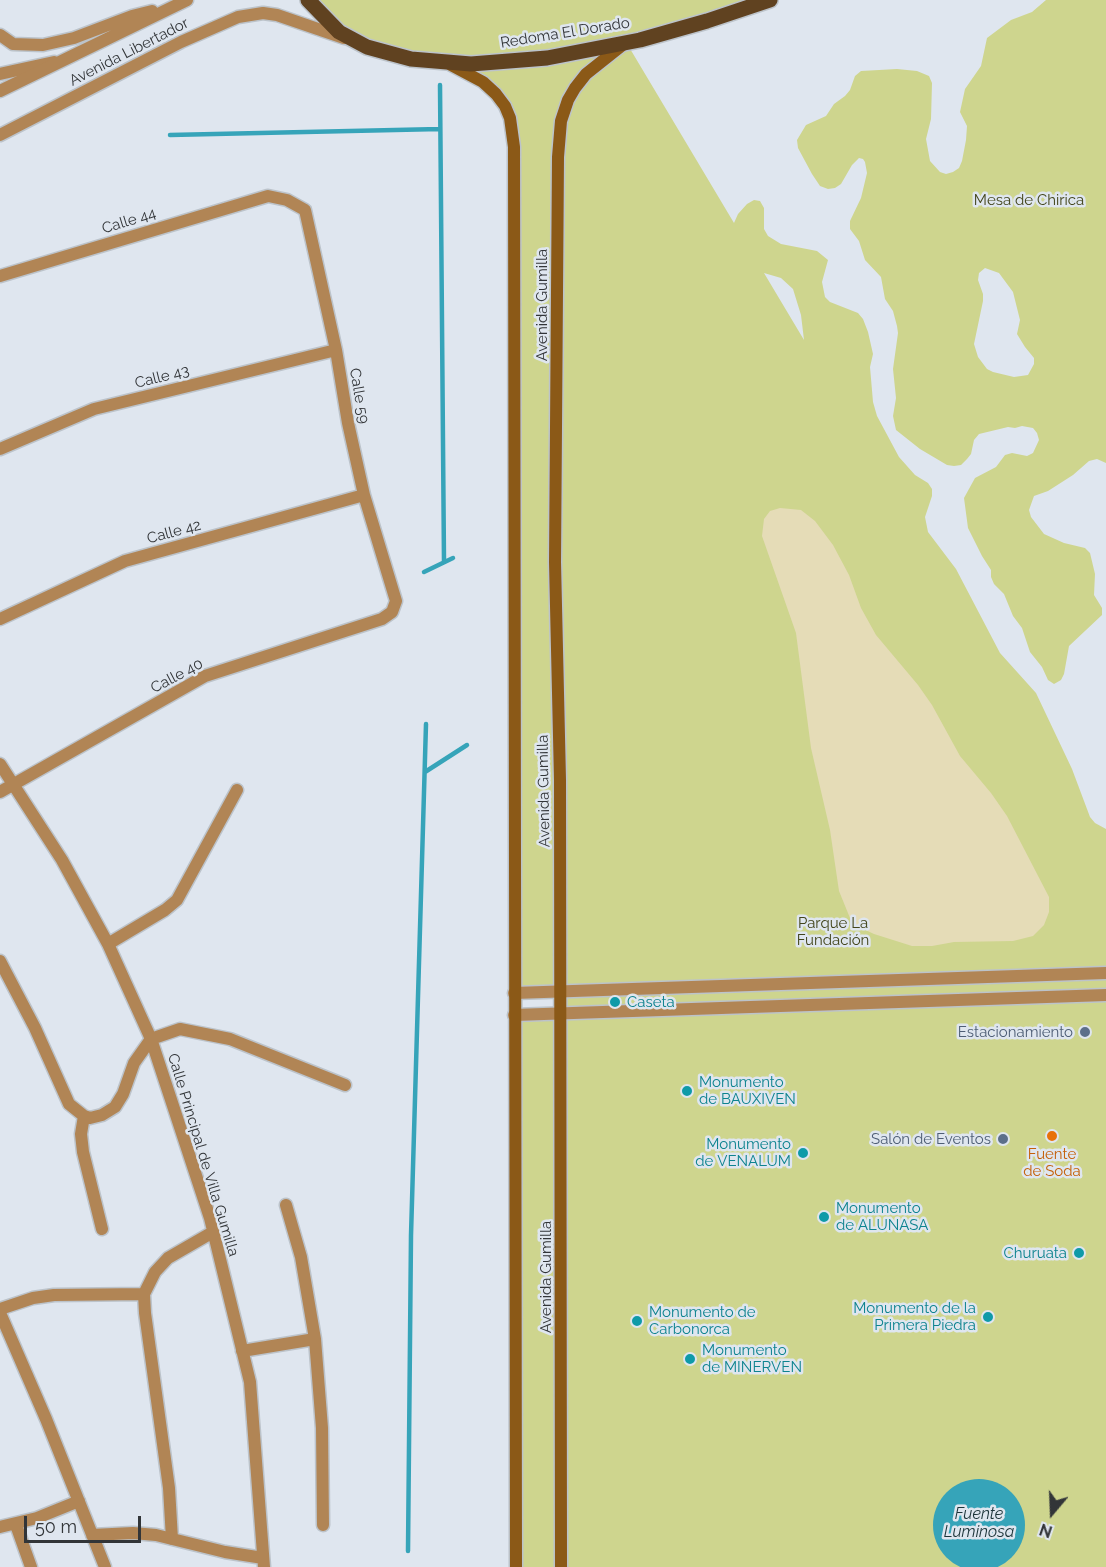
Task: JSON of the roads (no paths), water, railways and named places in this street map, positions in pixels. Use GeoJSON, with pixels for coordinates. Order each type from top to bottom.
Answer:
{"type":"FeatureCollection","features":[{"type":"Feature","properties":{"kind":"main road","name":"Redoma El Dorado"},"geometry":{"type":"LineString","coordinates":[[308,0],[339,32],[352,40],[380,51],[411,59],[447,63],[489,63],[534,59],[626,42],[707,21],[770,0]]}},
{"type":"Feature","properties":{"kind":"main road","name":"Avenida Gumilla"},"geometry":{"type":"LineString","coordinates":[[561,1567],[560,780],[555,562],[560,132],[564,110],[575,88],[586,75],[626,42]]}},
{"type":"Feature","properties":{"kind":"main road","name":"Avenida Gumilla"},"geometry":{"type":"LineString","coordinates":[[447,63],[483,82],[496,94],[510,118],[514,147],[516,1567]]}},
{"type":"Feature","properties":{"kind":"street","name":"Avenida Libertador"},"geometry":{"type":"LineString","coordinates":[[0,91],[182,2]]}},
{"type":"Feature","properties":{"kind":"street"},"geometry":{"type":"LineString","coordinates":[[0,35],[13,44],[43,45],[74,38],[132,16],[182,2]]}},
{"type":"Feature","properties":{"kind":"street","name":"Avenida Libertador"},"geometry":{"type":"LineString","coordinates":[[0,135],[181,42],[238,17],[277,15],[380,51]]}},
{"type":"Feature","properties":{"kind":"street","name":"Avenida Libertador"},"geometry":{"type":"LineString","coordinates":[[0,74],[61,61]]}},
{"type":"Feature","properties":{"kind":"street","name":"Calle 44"},"geometry":{"type":"LineString","coordinates":[[0,276],[268,196]]}},
{"type":"Feature","properties":{"kind":"street","name":"Calle 59"},"geometry":{"type":"LineString","coordinates":[[268,196],[287,200],[305,210],[336,350],[348,423],[364,495],[396,601],[392,612],[382,619]]}},
{"type":"Feature","properties":{"kind":"street","name":"Calle 43"},"geometry":{"type":"LineString","coordinates":[[0,449],[94,409],[336,350]]}},
{"type":"Feature","properties":{"kind":"street","name":"Calle 42"},"geometry":{"type":"LineString","coordinates":[[0,619],[125,561],[364,495]]}},
{"type":"Feature","properties":{"kind":"street","name":"Calle 40"},"geometry":{"type":"LineString","coordinates":[[0,792],[206,676],[382,619]]}},
{"type":"Feature","properties":{"kind":"street","name":"Calle Principal de Villa Gumilla"},"geometry":{"type":"LineString","coordinates":[[0,764],[62,860],[108,944],[151,1039],[213,1232],[250,1382],[264,1563]]}},
{"type":"Feature","properties":{"kind":"street"},"geometry":{"type":"LineString","coordinates":[[108,944],[165,910],[177,900],[237,790]]}},
{"type":"Feature","properties":{"kind":"street"},"geometry":{"type":"LineString","coordinates":[[0,961],[35,1028],[69,1104],[84,1116],[90,1118],[102,1115],[115,1107],[123,1094],[134,1063],[151,1039],[180,1029],[230,1039],[345,1085]]}},
{"type":"Feature","properties":{"kind":"street"},"geometry":{"type":"LineString","coordinates":[[514,993],[1106,973]]}},
{"type":"Feature","properties":{"kind":"street"},"geometry":{"type":"LineString","coordinates":[[514,1015],[1106,995]]}},
{"type":"Feature","properties":{"kind":"street"},"geometry":{"type":"LineString","coordinates":[[84,1116],[81,1134],[83,1152],[102,1229]]}},
{"type":"Feature","properties":{"kind":"street"},"geometry":{"type":"LineString","coordinates":[[286,1205],[301,1257],[315,1339],[322,1428],[323,1525]]}},
{"type":"Feature","properties":{"kind":"street"},"geometry":{"type":"LineString","coordinates":[[172,1539],[169,1488],[144,1313],[144,1294],[154,1272],[168,1257],[213,1232]]}},
{"type":"Feature","properties":{"kind":"street"},"geometry":{"type":"LineString","coordinates":[[105,1567],[0,1311],[33,1298],[54,1295],[144,1294]]}},
{"type":"Feature","properties":{"kind":"street"},"geometry":{"type":"LineString","coordinates":[[242,1350],[315,1339]]}},
{"type":"Feature","properties":{"kind":"street"},"geometry":{"type":"LineString","coordinates":[[0,1527],[16,1525],[79,1501]]}},
{"type":"Feature","properties":{"kind":"street"},"geometry":{"type":"LineString","coordinates":[[16,1525],[32,1567]]}},
{"type":"Feature","properties":{"kind":"street"},"geometry":{"type":"LineString","coordinates":[[92,1535],[133,1533],[172,1539],[264,1563]]}},
{"type":"Feature","properties":{"kind":"water","name":"Fuente Luminosa"},"geometry":{"type":"Polygon","coordinates":[[[979,1479],[997,1483],[1012,1492],[1021,1507],[1025,1525],[1021,1543],[1012,1558],[997,1567],[979,1571],[961,1567],[946,1558],[937,1543],[933,1525],[937,1507],[946,1492],[961,1483],[979,1479]]]}},
{"type":"Feature","properties":{"kind":"waterway"},"geometry":{"type":"LineString","coordinates":[[440,85],[444,562]]}},
{"type":"Feature","properties":{"kind":"waterway"},"geometry":{"type":"LineString","coordinates":[[170,135],[440,129]]}},
{"type":"Feature","properties":{"kind":"waterway"},"geometry":{"type":"LineString","coordinates":[[424,572],[453,558]]}},
{"type":"Feature","properties":{"kind":"waterway"},"geometry":{"type":"LineString","coordinates":[[408,1551],[411,1235],[426,724]]}},
{"type":"Feature","properties":{"kind":"waterway"},"geometry":{"type":"LineString","coordinates":[[425,772],[467,745]]}},
{"type":"Feature","properties":{"kind":"place","name":"Caseta"},"geometry":{"type":"Point","coordinates":[615,1002]}},
{"type":"Feature","properties":{"kind":"place","name":"Estacionamiento"},"geometry":{"type":"Point","coordinates":[1085,1032]}},
{"type":"Feature","properties":{"kind":"place","name":"Monumento de BAUXIVEN"},"geometry":{"type":"Point","coordinates":[687,1091]}},
{"type":"Feature","properties":{"kind":"place","name":"Fuente de Soda"},"geometry":{"type":"Point","coordinates":[1052,1136]}},
{"type":"Feature","properties":{"kind":"place","name":"Salón de Eventos"},"geometry":{"type":"Point","coordinates":[1003,1139]}},
{"type":"Feature","properties":{"kind":"place","name":"Monumento de VENALUM"},"geometry":{"type":"Point","coordinates":[803,1153]}},
{"type":"Feature","properties":{"kind":"place","name":"Monumento de ALUNASA"},"geometry":{"type":"Point","coordinates":[824,1217]}},
{"type":"Feature","properties":{"kind":"place","name":"Churuata"},"geometry":{"type":"Point","coordinates":[1079,1253]}},
{"type":"Feature","properties":{"kind":"place","name":"Monumento de la Primera Piedra"},"geometry":{"type":"Point","coordinates":[988,1317]}},
{"type":"Feature","properties":{"kind":"place","name":"Monumento de Carbonorca"},"geometry":{"type":"Point","coordinates":[637,1321]}},
{"type":"Feature","properties":{"kind":"place","name":"Monumento de MINERVEN"},"geometry":{"type":"Point","coordinates":[690,1359]}},
{"type":"Feature","properties":{"kind":"park label","name":"Mesa de Chirica"},"geometry":{"type":"Point","coordinates":[1029,200]}},
{"type":"Feature","properties":{"kind":"park label","name":"Parque La Fundación"},"geometry":{"type":"Point","coordinates":[833,932]}}]}
